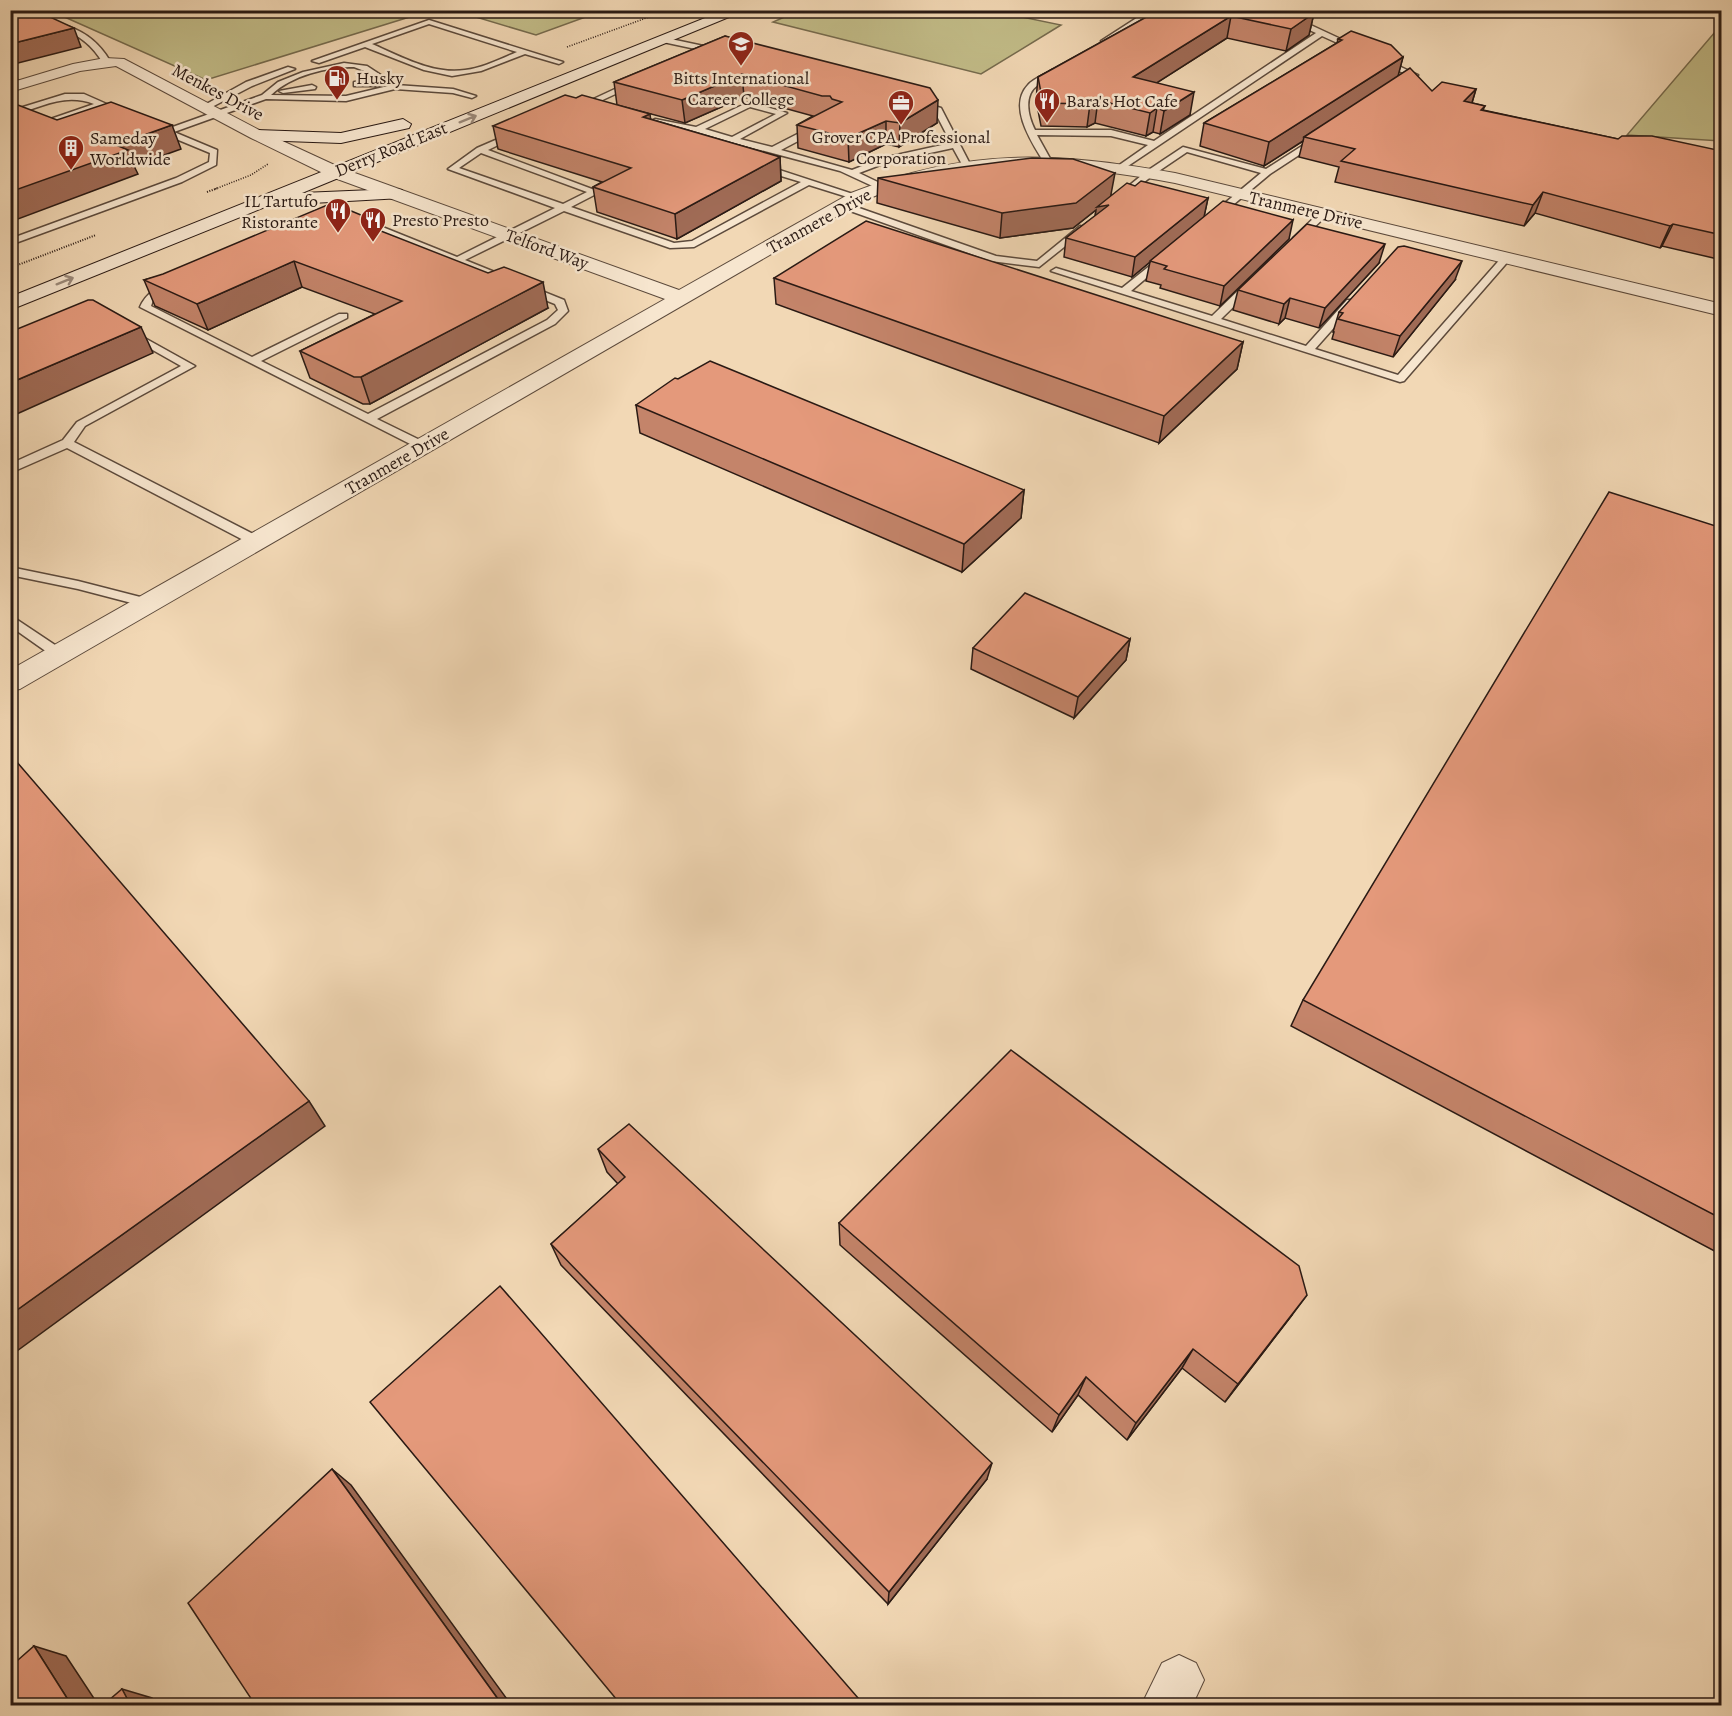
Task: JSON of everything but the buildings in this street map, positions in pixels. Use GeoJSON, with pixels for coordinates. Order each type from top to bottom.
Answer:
{"type":"FeatureCollection","features":[{"type":"Feature","properties":{"kind":"main road","name":"Derry Road East"},"geometry":{"type":"LineString","coordinates":[[10,304],[208,222],[739,10]]}},
{"type":"Feature","properties":{"kind":"main road"},"geometry":{"type":"LineString","coordinates":[[537,71],[564,60]]}},
{"type":"Feature","properties":{"kind":"main road","name":"Derry Road East"},"geometry":{"type":"LineString","coordinates":[[442,108],[478,94]]}},
{"type":"Feature","properties":{"kind":"main road","name":"Derry Road East"},"geometry":{"type":"LineString","coordinates":[[257,135],[341,138],[408,122],[285,171]]}},
{"type":"Feature","properties":{"kind":"main road"},"geometry":{"type":"LineString","coordinates":[[208,222],[281,200],[337,195],[396,194]]}},
{"type":"Feature","properties":{"kind":"street"},"geometry":{"type":"LineString","coordinates":[[14,84],[106,61]]}},
{"type":"Feature","properties":{"kind":"street","name":"Menkes Drive"},"geometry":{"type":"LineString","coordinates":[[106,61],[119,62],[257,135],[312,160]]}},
{"type":"Feature","properties":{"kind":"street","name":"Telford Way"},"geometry":{"type":"LineString","coordinates":[[312,160],[335,172],[682,298]]}},
{"type":"Feature","properties":{"kind":"street","name":"Tranmere Drive"},"geometry":{"type":"LineString","coordinates":[[10,682],[850,201],[904,178],[966,166],[1015,161],[1079,163],[1150,173],[1323,214],[1408,240],[1506,258],[1722,310]]}},
{"type":"Feature","properties":{"kind":"lane"},"geometry":{"type":"LineString","coordinates":[[1097,46],[1155,10]]}},
{"type":"Feature","properties":{"kind":"lane"},"geometry":{"type":"LineString","coordinates":[[1250,10],[1284,16],[1414,75],[1394,88]]}},
{"type":"Feature","properties":{"kind":"lane"},"geometry":{"type":"LineString","coordinates":[[11,20],[53,24],[86,37],[98,46],[106,61]]}},
{"type":"Feature","properties":{"kind":"lane"},"geometry":{"type":"LineString","coordinates":[[212,111],[249,84],[429,22],[525,51],[564,60]]}},
{"type":"Feature","properties":{"kind":"lane"},"geometry":{"type":"LineString","coordinates":[[1119,168],[1322,33]]}},
{"type":"Feature","properties":{"kind":"lane"},"geometry":{"type":"LineString","coordinates":[[666,40],[718,51],[702,55]]}},
{"type":"Feature","properties":{"kind":"lane"},"geometry":{"type":"LineString","coordinates":[[365,44],[434,69],[460,74],[525,51]]}},
{"type":"Feature","properties":{"kind":"lane"},"geometry":{"type":"LineString","coordinates":[[1338,51],[1348,45]]}},
{"type":"Feature","properties":{"kind":"lane"},"geometry":{"type":"LineString","coordinates":[[265,97],[271,88],[308,73],[338,65],[356,65],[391,84]]}},
{"type":"Feature","properties":{"kind":"lane"},"geometry":{"type":"LineString","coordinates":[[424,74],[434,69]]}},
{"type":"Feature","properties":{"kind":"lane"},"geometry":{"type":"LineString","coordinates":[[1048,162],[1032,132],[1023,106],[1030,88],[1059,70]]}},
{"type":"Feature","properties":{"kind":"lane"},"geometry":{"type":"LineString","coordinates":[[265,97],[326,101],[352,99],[414,78]]}},
{"type":"Feature","properties":{"kind":"lane"},"geometry":{"type":"LineString","coordinates":[[563,114],[647,78]]}},
{"type":"Feature","properties":{"kind":"lane"},"geometry":{"type":"LineString","coordinates":[[357,84],[391,84],[478,94]]}},
{"type":"Feature","properties":{"kind":"lane"},"geometry":{"type":"LineString","coordinates":[[167,132],[212,111],[285,91],[312,87]]}},
{"type":"Feature","properties":{"kind":"lane"},"geometry":{"type":"LineString","coordinates":[[10,114],[64,96],[81,96],[134,118]]}},
{"type":"Feature","properties":{"kind":"lane"},"geometry":{"type":"LineString","coordinates":[[912,101],[938,110],[966,166]]}},
{"type":"Feature","properties":{"kind":"lane"},"geometry":{"type":"LineString","coordinates":[[592,102],[604,105]]}},
{"type":"Feature","properties":{"kind":"lane"},"geometry":{"type":"LineString","coordinates":[[39,126],[101,104]]}},
{"type":"Feature","properties":{"kind":"lane"},"geometry":{"type":"LineString","coordinates":[[697,130],[749,104],[783,113],[732,140]]}},
{"type":"Feature","properties":{"kind":"lane"},"geometry":{"type":"LineString","coordinates":[[573,110],[594,116]]}},
{"type":"Feature","properties":{"kind":"lane"},"geometry":{"type":"LineString","coordinates":[[649,119],[851,173],[881,187]]}},
{"type":"Feature","properties":{"kind":"lane"},"geometry":{"type":"LineString","coordinates":[[10,242],[179,180],[213,163],[214,152],[145,123]]}},
{"type":"Feature","properties":{"kind":"lane"},"geometry":{"type":"LineString","coordinates":[[772,151],[827,123]]}},
{"type":"Feature","properties":{"kind":"lane"},"geometry":{"type":"LineString","coordinates":[[522,132],[480,150],[452,169],[673,246],[694,244],[808,182]]}},
{"type":"Feature","properties":{"kind":"lane"},"geometry":{"type":"LineString","coordinates":[[1032,132],[1111,133],[1156,144]]}},
{"type":"Feature","properties":{"kind":"lane"},"geometry":{"type":"LineString","coordinates":[[1204,225],[1267,172],[1326,133]]}},
{"type":"Feature","properties":{"kind":"lane"},"geometry":{"type":"LineString","coordinates":[[1113,204],[1150,173],[1196,143]]}},
{"type":"Feature","properties":{"kind":"lane"},"geometry":{"type":"LineString","coordinates":[[851,173],[886,160],[956,145]]}},
{"type":"Feature","properties":{"kind":"lane"},"geometry":{"type":"LineString","coordinates":[[1186,149],[1267,172]]}},
{"type":"Feature","properties":{"kind":"lane"},"geometry":{"type":"LineString","coordinates":[[459,260],[595,192],[480,150]]}},
{"type":"Feature","properties":{"kind":"lane"},"geometry":{"type":"LineString","coordinates":[[749,163],[808,182],[994,259],[1039,264],[1094,219]]}},
{"type":"Feature","properties":{"kind":"lane"},"geometry":{"type":"LineString","coordinates":[[1289,247],[1323,214]]}},
{"type":"Feature","properties":{"kind":"lane"},"geometry":{"type":"LineString","coordinates":[[342,221],[362,222],[459,260],[560,302],[563,311],[551,322],[368,419]]}},
{"type":"Feature","properties":{"kind":"lane"},"geometry":{"type":"LineString","coordinates":[[1124,292],[1177,247]]}},
{"type":"Feature","properties":{"kind":"lane"},"geometry":{"type":"LineString","coordinates":[[1056,271],[1400,379],[1506,258]]}},
{"type":"Feature","properties":{"kind":"lane"},"geometry":{"type":"LineString","coordinates":[[1213,321],[1264,272]]}},
{"type":"Feature","properties":{"kind":"lane"},"geometry":{"type":"LineString","coordinates":[[175,284],[149,298],[145,307],[422,446]]}},
{"type":"Feature","properties":{"kind":"lane"},"geometry":{"type":"LineString","coordinates":[[1308,350],[1356,297]]}},
{"type":"Feature","properties":{"kind":"lane"},"geometry":{"type":"LineString","coordinates":[[252,361],[343,316]]}},
{"type":"Feature","properties":{"kind":"lane"},"geometry":{"type":"LineString","coordinates":[[10,470],[67,443],[81,424],[189,366],[122,329]]}},
{"type":"Feature","properties":{"kind":"lane"},"geometry":{"type":"LineString","coordinates":[[67,443],[256,541]]}},
{"type":"Feature","properties":{"kind":"lane"},"geometry":{"type":"LineString","coordinates":[[10,571],[78,585],[147,603]]}},
{"type":"Feature","properties":{"kind":"lane"},"geometry":{"type":"LineString","coordinates":[[10,619],[59,654]]}},
{"type":"Feature","properties":{"kind":"shaded area"},"geometry":{"type":"Polygon","coordinates":[[[51,11],[429,11],[206,80],[51,11]]]}},
{"type":"Feature","properties":{"kind":"shaded area"},"geometry":{"type":"Polygon","coordinates":[[[456,11],[602,11],[536,35],[456,11]]]}},
{"type":"Feature","properties":{"kind":"shaded area"},"geometry":{"type":"Polygon","coordinates":[[[798,11],[993,11],[1061,25],[981,74],[773,22],[798,11]]]}},
{"type":"Feature","properties":{"kind":"shaded area"},"geometry":{"type":"Polygon","coordinates":[[[1721,25],[1721,141],[1627,135],[1721,25]]]}},
{"type":"Feature","properties":{"kind":"place","name":"Bitts International Career College"},"geometry":{"type":"Point","coordinates":[741,67]}},
{"type":"Feature","properties":{"kind":"place","name":"Husky"},"geometry":{"type":"Point","coordinates":[337,101]}},
{"type":"Feature","properties":{"kind":"place","name":"Bara's Hot Cafe"},"geometry":{"type":"Point","coordinates":[1047,124]}},
{"type":"Feature","properties":{"kind":"place","name":"Grover CPA Professional Corporation"},"geometry":{"type":"Point","coordinates":[901,126]}},
{"type":"Feature","properties":{"kind":"place","name":"Sameday Worldwide"},"geometry":{"type":"Point","coordinates":[71,171]}},
{"type":"Feature","properties":{"kind":"place","name":"IL Tartufo Ristorante"},"geometry":{"type":"Point","coordinates":[338,234]}},
{"type":"Feature","properties":{"kind":"place","name":"Presto Presto"},"geometry":{"type":"Point","coordinates":[373,243]}}]}
